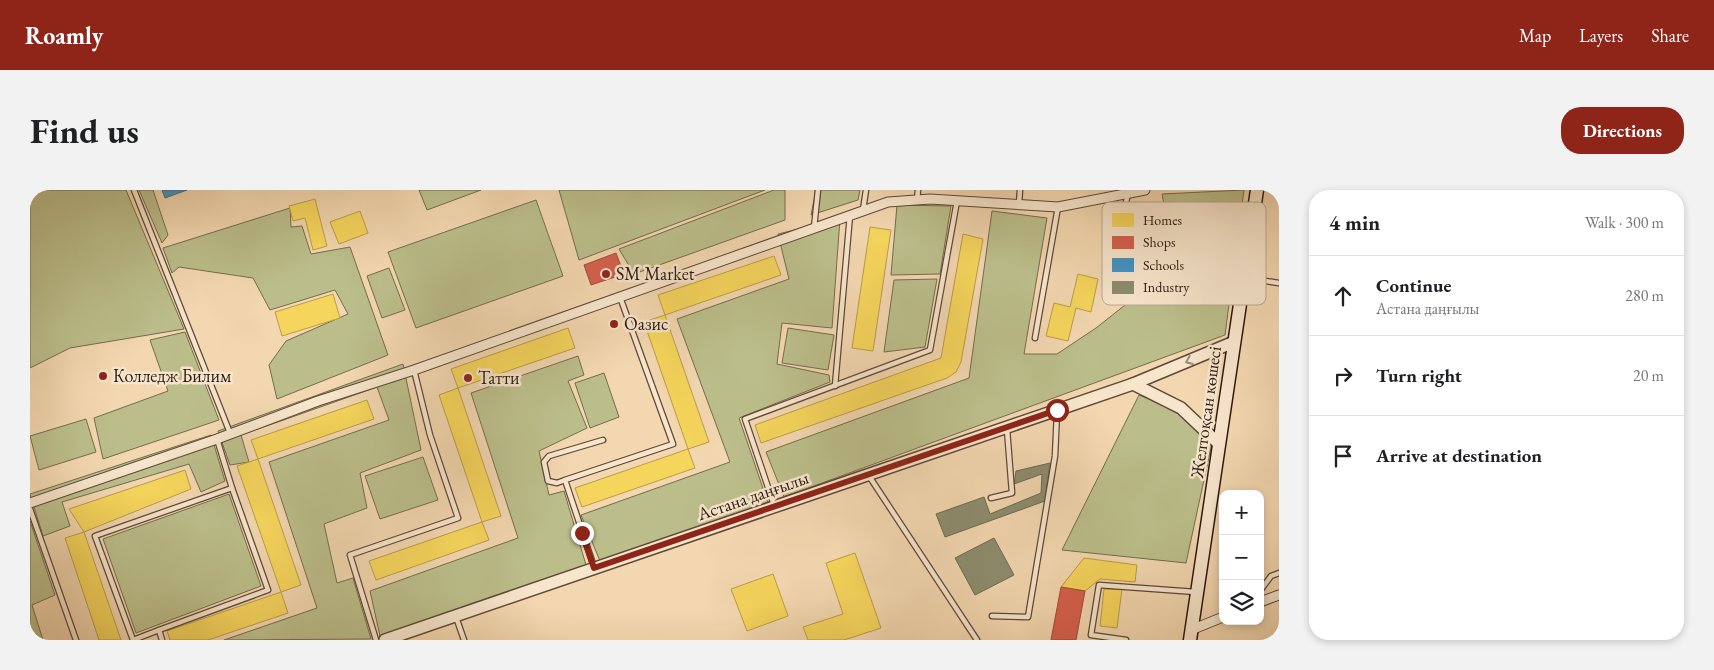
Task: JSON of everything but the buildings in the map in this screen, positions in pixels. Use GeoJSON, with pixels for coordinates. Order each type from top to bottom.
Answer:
{"type":"FeatureCollection","features":[{"type":"Feature","properties":{"kind":"main road","name":"Желтоқсан көшесі"},"geometry":{"type":"LineString","coordinates":[[1190,635],[1240,305]]}},
{"type":"Feature","properties":{"kind":"street"},"geometry":{"type":"LineString","coordinates":[[30,503],[217,439],[318,401],[414,370],[888,202],[917,200],[957,201],[1058,207],[1146,190]]}},
{"type":"Feature","properties":{"kind":"street","name":"Астана даңғылы"},"geometry":{"type":"LineString","coordinates":[[385,640],[1133,384],[1234,342]]}},
{"type":"Feature","properties":{"kind":"street"},"geometry":{"type":"LineString","coordinates":[[1133,384],[1181,408],[1219,444]]}},
{"type":"Feature","properties":{"kind":"street"},"geometry":{"type":"LineString","coordinates":[[1264,601],[1279,595]]}},
{"type":"Feature","properties":{"kind":"street"},"geometry":{"type":"LineString","coordinates":[[1190,635],[1219,619]]}},
{"type":"Feature","properties":{"kind":"lane"},"geometry":{"type":"LineString","coordinates":[[134,190],[230,434]]}},
{"type":"Feature","properties":{"kind":"lane"},"geometry":{"type":"LineString","coordinates":[[814,229],[818,190]]}},
{"type":"Feature","properties":{"kind":"lane"},"geometry":{"type":"LineString","coordinates":[[863,210],[866,190]]}},
{"type":"Feature","properties":{"kind":"lane"},"geometry":{"type":"LineString","coordinates":[[917,200],[918,190]]}},
{"type":"Feature","properties":{"kind":"lane"},"geometry":{"type":"LineString","coordinates":[[1019,204],[1020,190]]}},
{"type":"Feature","properties":{"kind":"lane"},"geometry":{"type":"LineString","coordinates":[[1126,202],[1128,192]]}},
{"type":"Feature","properties":{"kind":"lane"},"geometry":{"type":"LineString","coordinates":[[775,507],[745,419],[930,350],[957,201]]}},
{"type":"Feature","properties":{"kind":"lane"},"geometry":{"type":"LineString","coordinates":[[1035,338],[1058,207]]}},
{"type":"Feature","properties":{"kind":"lane"},"geometry":{"type":"LineString","coordinates":[[835,386],[850,214]]}},
{"type":"Feature","properties":{"kind":"lane"},"geometry":{"type":"LineString","coordinates":[[1266,281],[1279,283]]}},
{"type":"Feature","properties":{"kind":"lane"},"geometry":{"type":"LineString","coordinates":[[603,440],[549,456],[544,462],[548,481],[551,483],[565,480],[673,444],[620,297]]}},
{"type":"Feature","properties":{"kind":"lane"},"geometry":{"type":"LineString","coordinates":[[376,640],[350,555],[458,518],[430,435],[414,370]]}},
{"type":"Feature","properties":{"kind":"lane"},"geometry":{"type":"LineString","coordinates":[[992,616],[1028,617],[1056,456],[1057,410]]}},
{"type":"Feature","properties":{"kind":"lane"},"geometry":{"type":"LineString","coordinates":[[991,498],[1012,493],[1007,428]]}},
{"type":"Feature","properties":{"kind":"lane"},"geometry":{"type":"LineString","coordinates":[[217,439],[268,590],[133,640],[95,536],[232,488]]}},
{"type":"Feature","properties":{"kind":"lane"},"geometry":{"type":"LineString","coordinates":[[869,475],[976,640]]}},
{"type":"Feature","properties":{"kind":"lane"},"geometry":{"type":"LineString","coordinates":[[565,480],[594,568]]}},
{"type":"Feature","properties":{"kind":"lane"},"geometry":{"type":"LineString","coordinates":[[30,509],[76,640]]}},
{"type":"Feature","properties":{"kind":"lane"},"geometry":{"type":"LineString","coordinates":[[1264,586],[1271,576],[1279,573]]}},
{"type":"Feature","properties":{"kind":"lane"},"geometry":{"type":"LineString","coordinates":[[1126,640],[1092,635],[1099,585],[1197,592]]}},
{"type":"Feature","properties":{"kind":"lane"},"geometry":{"type":"LineString","coordinates":[[456,616],[464,640]]}},
{"type":"Feature","properties":{"kind":"lane"},"geometry":{"type":"LineString","coordinates":[[158,630],[162,640]]}},
{"type":"Feature","properties":{"kind":"green space"},"geometry":{"type":"Polygon","coordinates":[[[30,190],[126,190],[184,329],[70,348],[30,368],[30,190]]]}},
{"type":"Feature","properties":{"kind":"green space"},"geometry":{"type":"Polygon","coordinates":[[[139,190],[153,190],[168,235],[162,243],[139,190]]]}},
{"type":"Feature","properties":{"kind":"green space"},"geometry":{"type":"Polygon","coordinates":[[[419,190],[481,190],[427,210],[419,190]]]}},
{"type":"Feature","properties":{"kind":"green space"},"geometry":{"type":"Polygon","coordinates":[[[559,190],[765,190],[579,260],[559,190]]]}},
{"type":"Feature","properties":{"kind":"green space"},"geometry":{"type":"Polygon","coordinates":[[[774,190],[785,190],[785,220],[634,274],[619,249],[774,190]]]}},
{"type":"Feature","properties":{"kind":"green space"},"geometry":{"type":"Polygon","coordinates":[[[816,190],[860,190],[858,200],[811,215],[816,190]]]}},
{"type":"Feature","properties":{"kind":"green space"},"geometry":{"type":"Polygon","coordinates":[[[1244,190],[1242,202],[1164,202],[1162,194],[1244,190]]]}},
{"type":"Feature","properties":{"kind":"green space"},"geometry":{"type":"Polygon","coordinates":[[[536,200],[563,276],[416,328],[388,252],[536,200]]]}},
{"type":"Feature","properties":{"kind":"green space"},"geometry":{"type":"Polygon","coordinates":[[[897,205],[951,206],[940,274],[891,275],[897,205]]]}},
{"type":"Feature","properties":{"kind":"green space"},"geometry":{"type":"Polygon","coordinates":[[[290,208],[291,227],[302,226],[311,254],[350,247],[388,355],[277,399],[269,365],[286,341],[348,314],[335,290],[270,310],[253,278],[179,267],[172,273],[163,248],[290,208]]]}},
{"type":"Feature","properties":{"kind":"green space"},"geometry":{"type":"Polygon","coordinates":[[[992,211],[1047,218],[1024,354],[1057,354],[1096,328],[1125,305],[1229,305],[1225,335],[784,497],[766,452],[969,378],[992,211]]]}},
{"type":"Feature","properties":{"kind":"green space"},"geometry":{"type":"Polygon","coordinates":[[[840,219],[832,328],[782,323],[777,364],[829,375],[830,382],[739,418],[768,503],[600,561],[581,515],[730,462],[677,319],[789,279],[778,234],[840,219]]]}},
{"type":"Feature","properties":{"kind":"green space"},"geometry":{"type":"Polygon","coordinates":[[[389,268],[405,310],[382,318],[367,276],[389,268]]]}},
{"type":"Feature","properties":{"kind":"green space"},"geometry":{"type":"Polygon","coordinates":[[[937,279],[925,347],[884,352],[894,280],[937,279]]]}},
{"type":"Feature","properties":{"kind":"green space"},"geometry":{"type":"Polygon","coordinates":[[[788,328],[834,335],[828,370],[782,363],[788,328]]]}},
{"type":"Feature","properties":{"kind":"green space"},"geometry":{"type":"Polygon","coordinates":[[[185,332],[219,420],[103,459],[94,418],[168,391],[150,340],[185,332]]]}},
{"type":"Feature","properties":{"kind":"green space"},"geometry":{"type":"Polygon","coordinates":[[[578,356],[584,375],[568,381],[587,428],[539,451],[549,495],[564,491],[586,565],[380,636],[370,591],[518,538],[471,393],[578,356]]]}},
{"type":"Feature","properties":{"kind":"green space"},"geometry":{"type":"Polygon","coordinates":[[[403,364],[421,450],[360,473],[367,508],[324,524],[337,583],[353,578],[371,639],[224,640],[317,608],[269,462],[389,420],[377,387],[241,435],[249,462],[230,465],[218,431],[403,364]]]}},
{"type":"Feature","properties":{"kind":"green space"},"geometry":{"type":"Polygon","coordinates":[[[604,373],[619,417],[590,428],[575,383],[604,373]]]}},
{"type":"Feature","properties":{"kind":"green space"},"geometry":{"type":"Polygon","coordinates":[[[1139,395],[1179,412],[1212,443],[1186,563],[1062,550],[1139,395]]]}},
{"type":"Feature","properties":{"kind":"green space"},"geometry":{"type":"Polygon","coordinates":[[[86,419],[96,452],[39,470],[30,436],[86,419]]]}},
{"type":"Feature","properties":{"kind":"green space"},"geometry":{"type":"Polygon","coordinates":[[[211,435],[225,481],[201,492],[189,464],[62,502],[70,526],[43,536],[30,494],[211,435]]]}},
{"type":"Feature","properties":{"kind":"green space"},"geometry":{"type":"Polygon","coordinates":[[[423,457],[438,500],[380,519],[365,476],[423,457]]]}},
{"type":"Feature","properties":{"kind":"green space"},"geometry":{"type":"Polygon","coordinates":[[[229,494],[261,586],[136,633],[103,539],[229,494]]]}},
{"type":"Feature","properties":{"kind":"green space"},"geometry":{"type":"Polygon","coordinates":[[[30,521],[55,595],[32,605],[43,640],[30,640],[30,521]]]}},
{"type":"Feature","properties":{"kind":"place","name":"SM Market"},"geometry":{"type":"Point","coordinates":[606,274]}},
{"type":"Feature","properties":{"kind":"place","name":"Оазис"},"geometry":{"type":"Point","coordinates":[614,324]}},
{"type":"Feature","properties":{"kind":"place","name":"Колледж Билим"},"geometry":{"type":"Point","coordinates":[103,376]}},
{"type":"Feature","properties":{"kind":"place","name":"Татти"},"geometry":{"type":"Point","coordinates":[468,378]}},
{"type":"Feature","properties":{"kind":"route"},"geometry":{"type":"LineString","coordinates":[[582,533],[594,568],[1057,410]]}}]}
